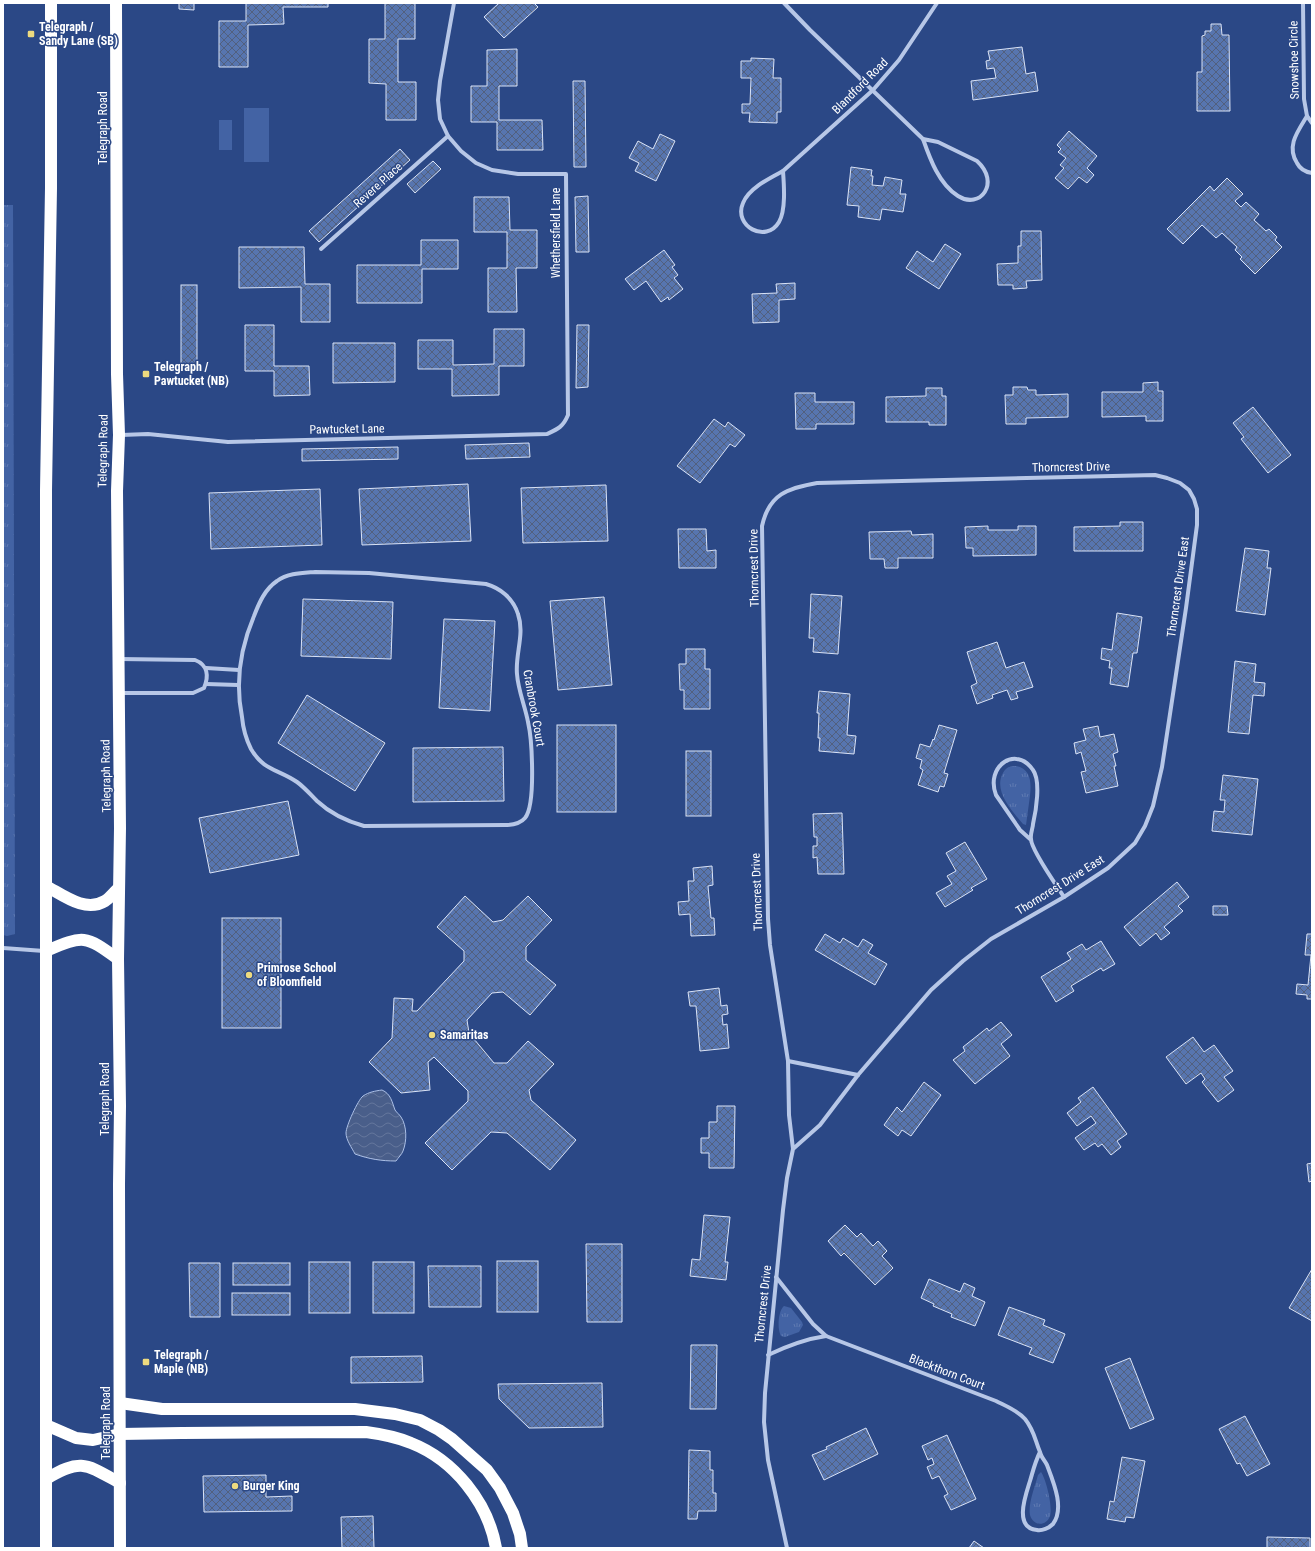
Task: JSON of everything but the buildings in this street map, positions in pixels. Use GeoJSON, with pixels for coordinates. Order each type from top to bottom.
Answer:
{"type":"FeatureCollection","features":[{"type":"Feature","properties":{"kind":"highway"},"geometry":{"type":"LineString","coordinates":[[46,1548],[46,490],[51,188],[51,3]]}},
{"type":"Feature","properties":{"kind":"highway","name":"Telegraph Road"},"geometry":{"type":"LineString","coordinates":[[116,3],[117,374],[119,435],[116,491],[120,820],[118,959],[120,1099],[120,1548]]}},
{"type":"Feature","properties":{"kind":"highway"},"geometry":{"type":"LineString","coordinates":[[46,886],[73,902],[85,905],[105,901],[119,888]]}},
{"type":"Feature","properties":{"kind":"highway"},"geometry":{"type":"LineString","coordinates":[[46,951],[71,941],[83,939],[99,945],[118,959]]}},
{"type":"Feature","properties":{"kind":"highway"},"geometry":{"type":"LineString","coordinates":[[120,1403],[162,1409],[355,1409],[394,1414],[420,1420],[452,1438],[487,1470],[500,1488],[513,1513],[520,1534],[522,1548]]}},
{"type":"Feature","properties":{"kind":"highway"},"geometry":{"type":"LineString","coordinates":[[46,1425],[69,1436],[93,1440],[120,1434],[189,1432],[366,1432],[388,1435],[428,1451],[453,1469],[470,1487],[481,1507],[491,1529],[496,1548]]}},
{"type":"Feature","properties":{"kind":"highway"},"geometry":{"type":"LineString","coordinates":[[46,1480],[63,1469],[80,1466],[91,1467],[120,1483]]}},
{"type":"Feature","properties":{"kind":"street","name":"Whethersfield Lane"},"geometry":{"type":"LineString","coordinates":[[454,3],[438,100],[440,119],[448,136],[461,151],[471,159],[492,170],[518,174],[566,174],[568,414]]}},
{"type":"Feature","properties":{"kind":"street"},"geometry":{"type":"LineString","coordinates":[[784,3],[923,139],[928,154],[941,178],[951,191],[960,198],[975,199],[982,196],[987,188],[988,180],[986,172],[977,161],[938,142],[923,139]]}},
{"type":"Feature","properties":{"kind":"street","name":"Blandford Road"},"geometry":{"type":"LineString","coordinates":[[783,171],[782,212],[779,222],[772,229],[762,232],[754,231],[745,225],[742,217],[743,203],[746,197],[763,181],[783,171],[872,90],[899,60],[937,3]]}},
{"type":"Feature","properties":{"kind":"street","name":"Snowshoe Circle"},"geometry":{"type":"LineString","coordinates":[[1303,3],[1303,78],[1307,116],[1312,123]]}},
{"type":"Feature","properties":{"kind":"street","name":"Snowshoe Circle"},"geometry":{"type":"LineString","coordinates":[[1307,116],[1296,135],[1292,145],[1292,152],[1298,166],[1305,171],[1312,173]]}},
{"type":"Feature","properties":{"kind":"street","name":"Revere Place"},"geometry":{"type":"LineString","coordinates":[[321,249],[448,136]]}},
{"type":"Feature","properties":{"kind":"street","name":"Pawtucket Lane"},"geometry":{"type":"LineString","coordinates":[[119,435],[148,434],[228,442],[547,434],[564,424],[568,414]]}},
{"type":"Feature","properties":{"kind":"street","name":"Thorncrest Drive"},"geometry":{"type":"LineString","coordinates":[[787,1548],[770,1477],[766,1443],[765,1394],[768,1355],[786,1184],[793,1149],[789,1115],[788,1061],[770,944],[767,896],[762,526],[765,513],[772,502],[786,491],[800,486],[853,482],[1155,475],[1180,482],[1189,490]]}},
{"type":"Feature","properties":{"kind":"street","name":"Thorncrest Drive East"},"geometry":{"type":"LineString","coordinates":[[793,1149],[820,1125],[858,1074],[931,990],[963,961],[991,939],[1064,897],[1102,873],[1121,857],[1138,838],[1145,826],[1153,806],[1162,767],[1195,541],[1197,509],[1189,490]]}},
{"type":"Feature","properties":{"kind":"street","name":"Cranbrook Court"},"geometry":{"type":"LineString","coordinates":[[315,572],[369,573],[495,586],[507,596],[515,606],[520,625],[516,669],[530,733],[531,790],[529,810],[524,819],[516,824],[505,825],[378,827],[364,826],[343,819],[330,812],[297,782],[265,766],[257,757],[247,738],[243,724],[239,704],[239,670],[243,646],[257,608],[264,594],[278,580],[288,575],[315,572]]}},
{"type":"Feature","properties":{"kind":"street"},"geometry":{"type":"LineString","coordinates":[[119,659],[195,660],[202,663],[206,668],[206,684],[204,688],[193,693],[119,693]]}},
{"type":"Feature","properties":{"kind":"street"},"geometry":{"type":"LineString","coordinates":[[206,668],[239,670]]}},
{"type":"Feature","properties":{"kind":"street"},"geometry":{"type":"LineString","coordinates":[[206,684],[238,685]]}},
{"type":"Feature","properties":{"kind":"street"},"geometry":{"type":"LineString","coordinates":[[1030,839],[1034,819],[1038,784],[1037,778],[1029,764],[1023,760],[1012,759],[998,768],[993,779],[994,790],[1020,830],[1030,839],[1039,858],[1064,897]]}},
{"type":"Feature","properties":{"kind":"street"},"geometry":{"type":"LineString","coordinates":[[3,948],[46,951]]}},
{"type":"Feature","properties":{"kind":"street"},"geometry":{"type":"LineString","coordinates":[[788,1061],[858,1074]]}},
{"type":"Feature","properties":{"kind":"street","name":"Blackthorn Court"},"geometry":{"type":"LineString","coordinates":[[776,1277],[813,1324],[826,1336],[996,1401],[1011,1408],[1022,1416],[1037,1440],[1040,1452],[1047,1464],[1055,1490],[1058,1510],[1057,1518],[1047,1528],[1040,1531],[1032,1530],[1028,1527],[1023,1516],[1024,1502],[1035,1462],[1040,1452]]}},
{"type":"Feature","properties":{"kind":"street","name":"Blackthorn Court"},"geometry":{"type":"LineString","coordinates":[[768,1355],[797,1342],[810,1338],[826,1336]]}},
{"type":"Feature","properties":{"kind":"green space"},"geometry":{"type":"Polygon","coordinates":[[[244,108],[269,108],[269,162],[244,162],[244,108]]]}},
{"type":"Feature","properties":{"kind":"green space"},"geometry":{"type":"Polygon","coordinates":[[[219,120],[232,120],[232,150],[219,150],[219,120]]]}},
{"type":"Feature","properties":{"kind":"green space"},"geometry":{"type":"Polygon","coordinates":[[[3,205],[13,205],[15,934],[7,936],[3,935],[3,205]]]}},
{"type":"Feature","properties":{"kind":"green space"},"geometry":{"type":"Polygon","coordinates":[[[1016,766],[1026,771],[1030,780],[1031,786],[1026,825],[1023,824],[1009,807],[1000,787],[1005,769],[1016,766]]]}},
{"type":"Feature","properties":{"kind":"green space"},"geometry":{"type":"Polygon","coordinates":[[[784,1306],[791,1308],[803,1325],[799,1332],[785,1337],[781,1336],[779,1325],[780,1312],[784,1306]]]}},
{"type":"Feature","properties":{"kind":"green space"},"geometry":{"type":"Polygon","coordinates":[[[1041,1472],[1048,1493],[1051,1512],[1048,1520],[1040,1524],[1032,1519],[1030,1510],[1031,1500],[1038,1475],[1041,1472]]]}},
{"type":"Feature","properties":{"kind":"water"},"geometry":{"type":"Polygon","coordinates":[[[382,1090],[392,1101],[395,1110],[403,1121],[405,1129],[406,1138],[404,1147],[402,1153],[396,1161],[385,1161],[355,1154],[346,1136],[350,1119],[361,1098],[374,1091],[382,1090]]]}},
{"type":"Feature","properties":{"kind":"place","name":"Telegraph / Sandy Lane (SB)"},"geometry":{"type":"Point","coordinates":[31,34]}},
{"type":"Feature","properties":{"kind":"place","name":"Telegraph / Pawtucket (NB)"},"geometry":{"type":"Point","coordinates":[146,374]}},
{"type":"Feature","properties":{"kind":"place","name":"Primrose School of Bloomfield"},"geometry":{"type":"Point","coordinates":[249,975]}},
{"type":"Feature","properties":{"kind":"place","name":"Samaritas"},"geometry":{"type":"Point","coordinates":[432,1035]}},
{"type":"Feature","properties":{"kind":"place","name":"Telegraph / Maple (NB)"},"geometry":{"type":"Point","coordinates":[146,1362]}},
{"type":"Feature","properties":{"kind":"place","name":"Burger King"},"geometry":{"type":"Point","coordinates":[235,1486]}}]}
